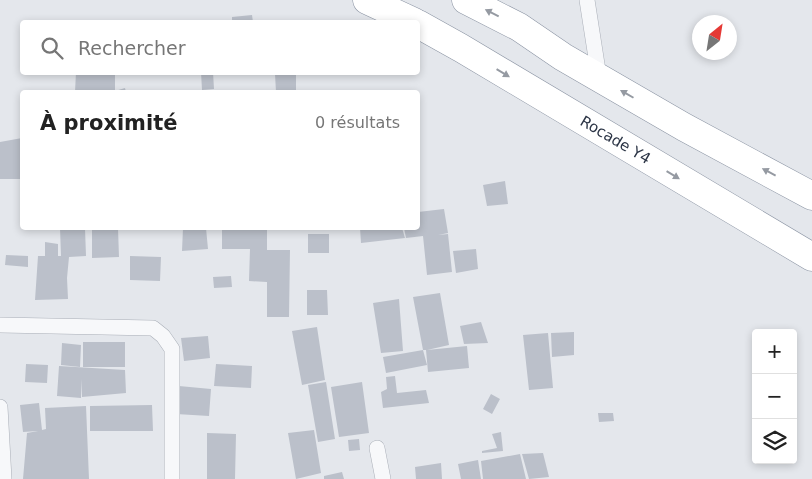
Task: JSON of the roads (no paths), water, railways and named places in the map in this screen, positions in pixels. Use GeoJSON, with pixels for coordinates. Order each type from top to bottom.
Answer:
{"type":"FeatureCollection","features":[{"type":"Feature","properties":{"kind":"highway","name":"Rocade Y4"},"geometry":{"type":"LineString","coordinates":[[367,0],[410,20]]}},
{"type":"Feature","properties":{"kind":"highway"},"geometry":{"type":"LineString","coordinates":[[466,0],[520,28],[563,57],[684,127],[812,196]]}},
{"type":"Feature","properties":{"kind":"highway","name":"Rocade Y4"},"geometry":{"type":"LineString","coordinates":[[420,25],[812,258]]}},
{"type":"Feature","properties":{"kind":"street"},"geometry":{"type":"LineString","coordinates":[[587,0],[598,78]]}},
{"type":"Feature","properties":{"kind":"street"},"geometry":{"type":"LineString","coordinates":[[0,326],[152,328],[163,336],[172,349],[172,479]]}},
{"type":"Feature","properties":{"kind":"street"},"geometry":{"type":"LineString","coordinates":[[0,407],[4,479]]}},
{"type":"Feature","properties":{"kind":"street"},"geometry":{"type":"LineString","coordinates":[[377,448],[383,479]]}}]}
